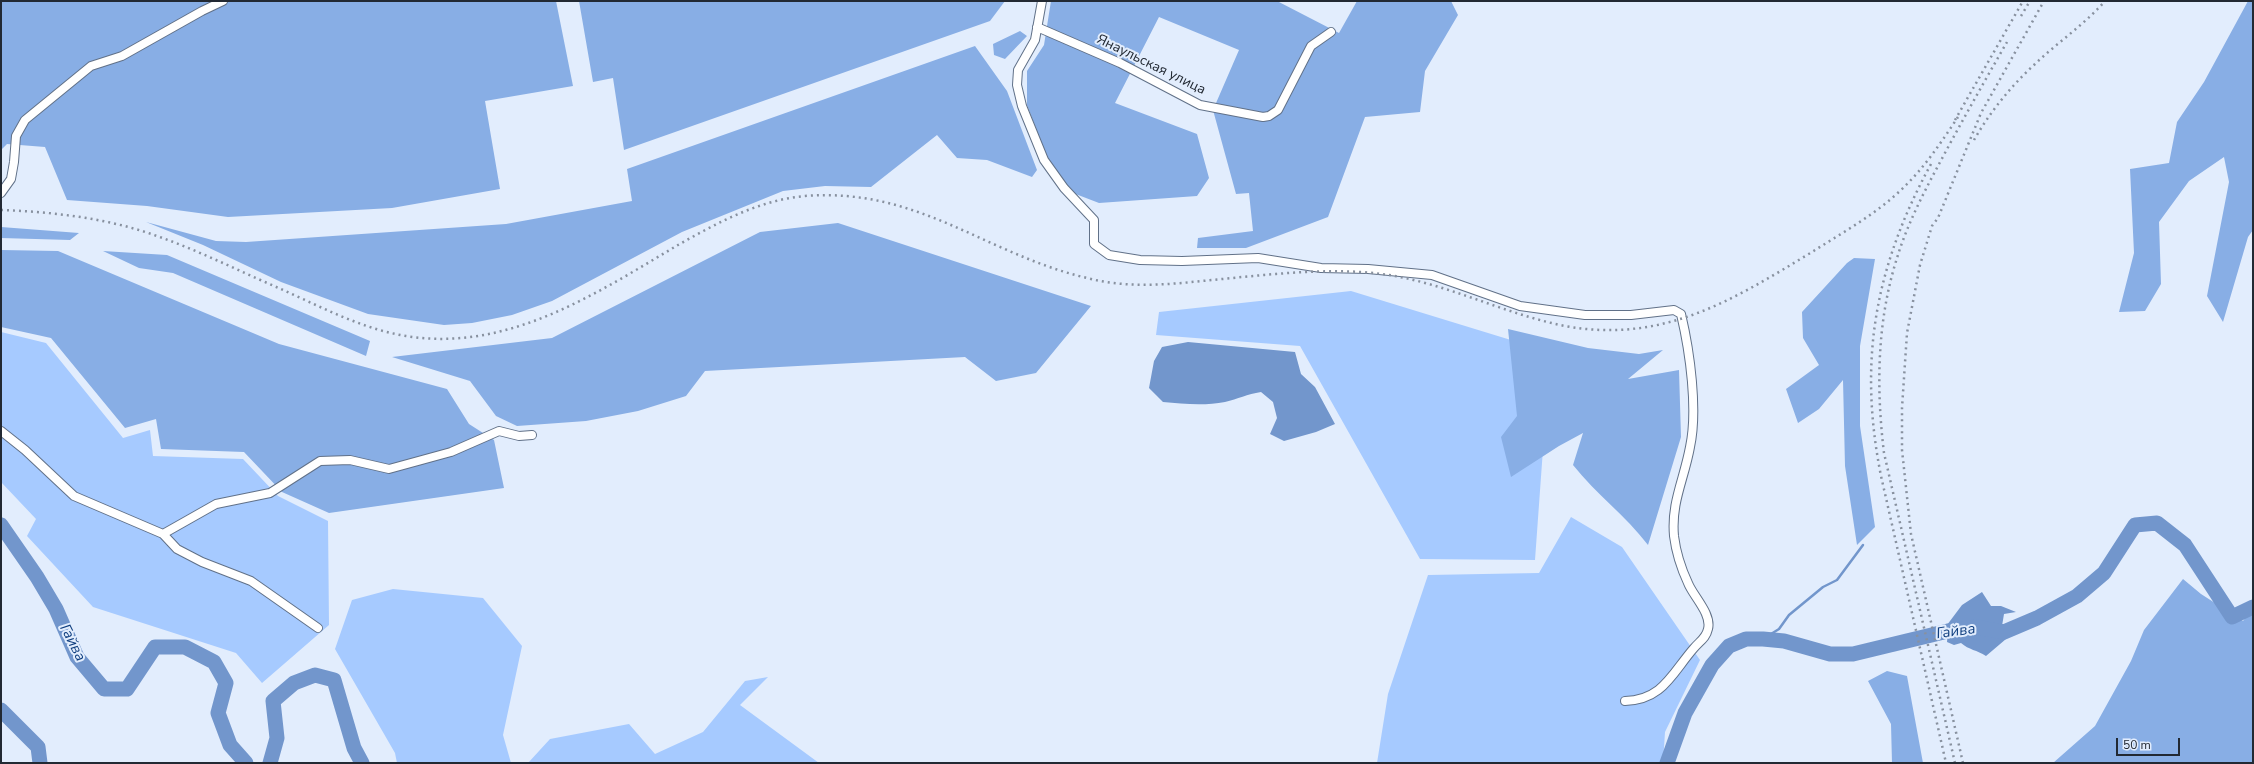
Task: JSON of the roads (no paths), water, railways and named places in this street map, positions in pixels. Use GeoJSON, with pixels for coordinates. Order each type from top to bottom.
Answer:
{"type":"FeatureCollection","features":[{"type":"Feature","properties":{"kind":"street"},"geometry":{"type":"LineString","coordinates":[[1,193],[11,179],[16,136],[25,120],[91,66],[122,56],[202,11],[223,1]]}},
{"type":"Feature","properties":{"kind":"street"},"geometry":{"type":"LineString","coordinates":[[1042,1],[1035,40],[1018,70],[1017,85],[1022,106],[1044,160],[1064,188],[1094,220],[1094,244],[1109,256],[1140,260],[1182,261],[1258,258],[1321,268],[1368,269],[1432,275],[1458,282],[1520,306],[1536,310],[1585,315],[1631,315],[1674,310],[1681,314],[1690,372],[1692,434],[1686,466],[1673,512],[1673,528],[1678,558],[1688,583],[1707,617],[1709,627],[1705,638],[1694,647],[1663,687],[1652,695],[1639,700],[1625,701]]}},
{"type":"Feature","properties":{"kind":"street","name":"Янаульская улица"},"geometry":{"type":"LineString","coordinates":[[1037,27],[1120,62],[1200,105],[1263,117],[1269,116],[1278,110],[1311,46],[1331,32]]}},
{"type":"Feature","properties":{"kind":"street"},"geometry":{"type":"LineString","coordinates":[[1,431],[25,450],[74,496],[163,534],[177,550],[202,562],[251,581],[318,628]]}},
{"type":"Feature","properties":{"kind":"street"},"geometry":{"type":"LineString","coordinates":[[163,534],[216,504],[270,493],[320,461],[350,460],[389,469],[451,452],[499,431],[520,436],[532,435]]}},
{"type":"Feature","properties":{"kind":"water"},"geometry":{"type":"Polygon","coordinates":[[[1188,342],[1295,352],[1301,374],[1315,387],[1335,424],[1316,432],[1284,441],[1270,434],[1277,418],[1273,402],[1261,392],[1230,401],[1210,404],[1163,402],[1149,388],[1154,361],[1162,347],[1188,342]]]}},
{"type":"Feature","properties":{"kind":"water"},"geometry":{"type":"Polygon","coordinates":[[[1982,592],[1991,606],[2001,606],[2016,612],[2004,614],[2002,626],[2006,639],[1986,656],[1961,643],[1954,645],[1947,642],[1947,625],[1962,605],[1982,592]]]}},
{"type":"Feature","properties":{"kind":"waterway","name":"Гайва"},"geometry":{"type":"LineString","coordinates":[[1667,763],[1685,713],[1712,665],[1729,646],[1746,639],[1763,639],[1784,641],[1830,654],[1853,654],[1948,631],[1975,627],[2004,632],[2037,618],[2077,596],[2104,573],[2135,525],[2157,523],[2185,545],[2232,617],[2253,607]]}},
{"type":"Feature","properties":{"kind":"waterway","name":"Гайва"},"geometry":{"type":"LineString","coordinates":[[1,525],[37,577],[56,609],[77,657],[104,689],[127,689],[155,647],[185,647],[214,662],[226,683],[218,713],[230,745],[246,763]]}},
{"type":"Feature","properties":{"kind":"waterway"},"geometry":{"type":"LineString","coordinates":[[1763,639],[1779,629],[1789,615],[1823,587],[1837,580],[1863,545]]}},
{"type":"Feature","properties":{"kind":"waterway","name":"Гайва"},"geometry":{"type":"LineString","coordinates":[[270,763],[277,738],[273,701],[294,683],[315,675],[334,680],[354,748],[362,763]]}},
{"type":"Feature","properties":{"kind":"waterway","name":"Гайва"},"geometry":{"type":"LineString","coordinates":[[1,710],[38,747],[40,763]]}},
{"type":"Feature","properties":{"kind":"railway"},"geometry":{"type":"LineString","coordinates":[[1955,120],[2023,1]]}},
{"type":"Feature","properties":{"kind":"railway"},"geometry":{"type":"LineString","coordinates":[[2021,16],[2030,1]]}},
{"type":"Feature","properties":{"kind":"railway"},"geometry":{"type":"LineString","coordinates":[[1963,763],[1911,534],[1902,450],[1902,408],[1907,333],[1920,265],[1932,226],[1938,218],[1981,113],[2044,1]]}},
{"type":"Feature","properties":{"kind":"railway"},"geometry":{"type":"LineString","coordinates":[[1974,140],[1994,109],[2026,72],[2097,10],[2105,1]]}},
{"type":"Feature","properties":{"kind":"railway"},"geometry":{"type":"LineString","coordinates":[[1955,763],[1884,453],[1880,404],[1880,354],[1885,306],[1890,282],[1906,234],[1933,175],[2007,42]]}},
{"type":"Feature","properties":{"kind":"railway"},"geometry":{"type":"LineString","coordinates":[[1,210],[60,214],[100,220],[138,230],[172,241],[201,253],[324,309],[359,323],[395,334],[413,337],[449,339],[484,335],[519,326],[552,314],[584,299],[723,221],[755,207],[771,202],[805,196],[845,196],[882,202],[917,212],[1050,267],[1101,281],[1144,285],[1301,272],[1361,272],[1414,280],[1440,287],[1539,320],[1565,326],[1601,330],[1634,329],[1665,323],[1696,314],[1725,301],[1783,270],[1862,221],[1897,194],[1914,176],[1934,152],[1958,117]]}},
{"type":"Feature","properties":{"kind":"railway"},"geometry":{"type":"LineString","coordinates":[[1931,164],[1912,202],[1896,240],[1885,277],[1876,315],[1872,353],[1871,393],[1874,434],[1881,476],[1946,763]]}}]}
